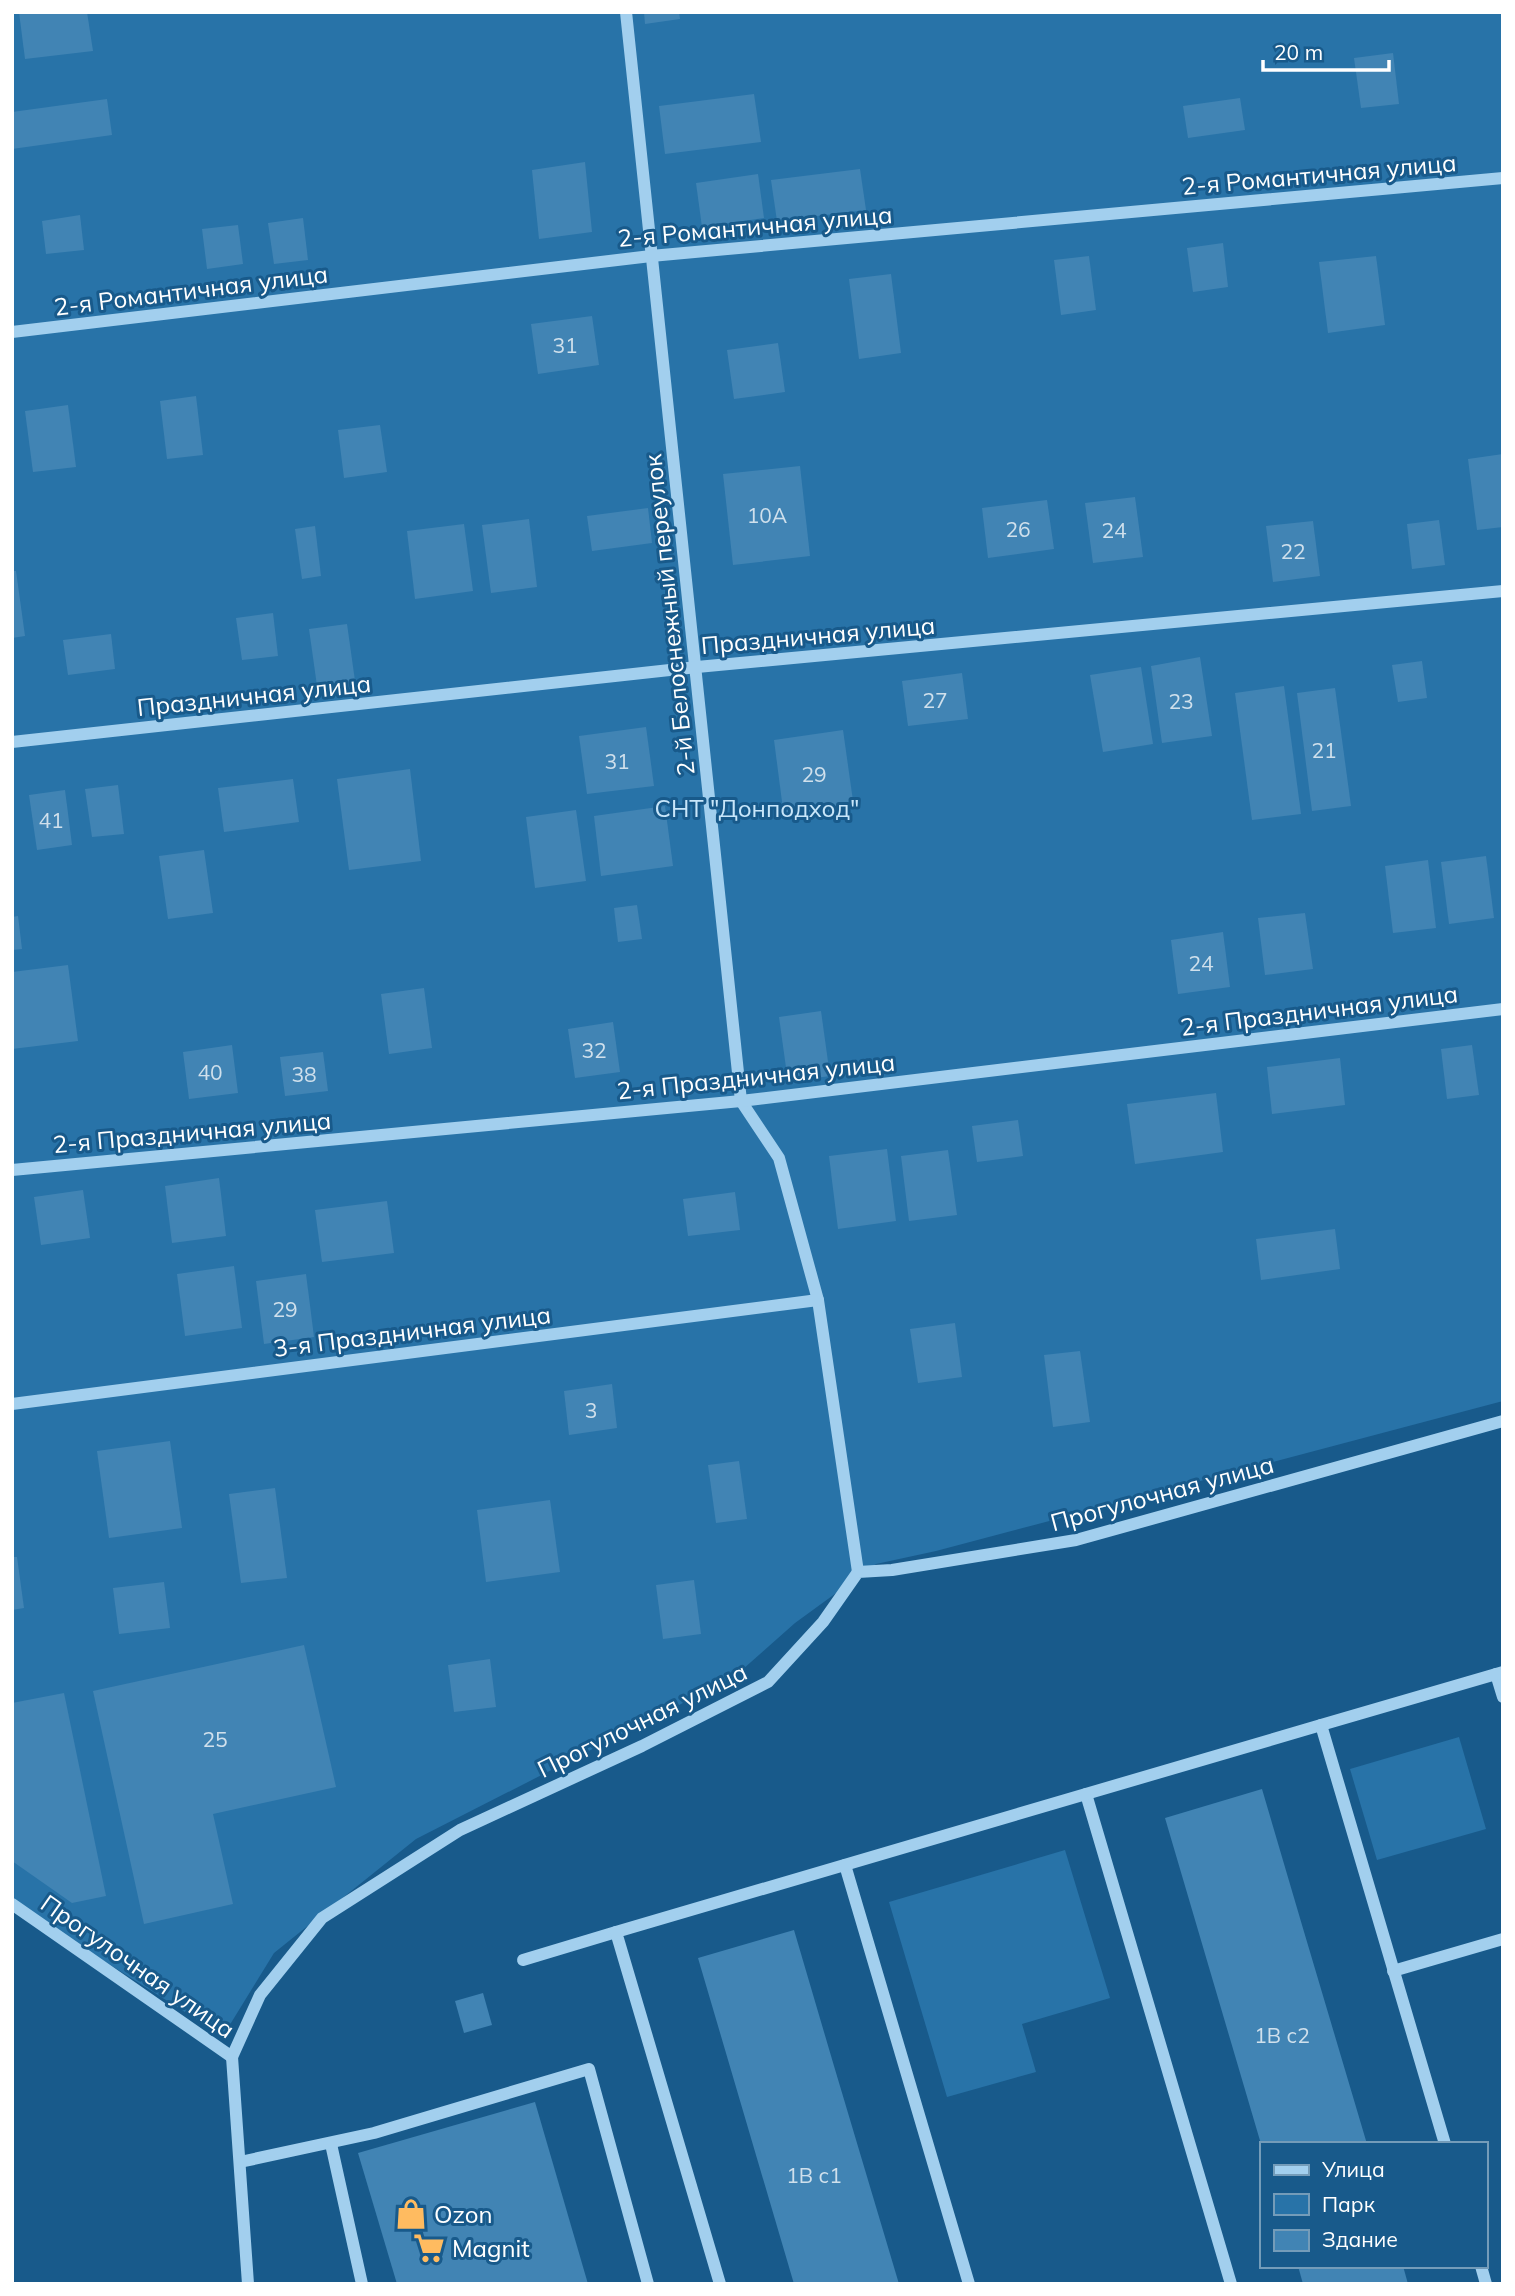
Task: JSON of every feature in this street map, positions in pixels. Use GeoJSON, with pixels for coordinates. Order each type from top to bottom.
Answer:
{"type":"FeatureCollection","features":[{"type":"Feature","properties":{"kind":"street","name":"2-й Белоснежный переулок"},"geometry":{"type":"LineString","coordinates":[[625,12],[697,667],[741,1101],[779,1157],[818,1300],[858,1572]]}},
{"type":"Feature","properties":{"kind":"street","name":"2-я Романтичная улица"},"geometry":{"type":"LineString","coordinates":[[12,332],[651,256],[1503,178]]}},
{"type":"Feature","properties":{"kind":"street","name":"Праздничная улица"},"geometry":{"type":"LineString","coordinates":[[12,742],[697,667],[1503,590]]}},
{"type":"Feature","properties":{"kind":"street","name":"2-я Праздничная улица"},"geometry":{"type":"LineString","coordinates":[[12,1170],[741,1101],[1503,1009]]}},
{"type":"Feature","properties":{"kind":"street","name":"3-я Праздничная улица"},"geometry":{"type":"LineString","coordinates":[[12,1405],[818,1300]]}},
{"type":"Feature","properties":{"kind":"street","name":"Прогулочная улица"},"geometry":{"type":"LineString","coordinates":[[12,1903],[232,2057],[260,1994],[322,1918],[460,1830],[642,1746],[768,1682],[823,1622],[858,1572],[892,1570],[1076,1540],[1503,1421]]}},
{"type":"Feature","properties":{"kind":"street"},"geometry":{"type":"LineString","coordinates":[[523,1959],[1499,1673],[1503,1697]]}},
{"type":"Feature","properties":{"kind":"street"},"geometry":{"type":"LineString","coordinates":[[1321,1725],[1444,2142]]}},
{"type":"Feature","properties":{"kind":"street"},"geometry":{"type":"LineString","coordinates":[[1086,1794],[1231,2284]]}},
{"type":"Feature","properties":{"kind":"street"},"geometry":{"type":"LineString","coordinates":[[845,1865],[969,2284]]}},
{"type":"Feature","properties":{"kind":"street"},"geometry":{"type":"LineString","coordinates":[[616,1933],[720,2284]]}},
{"type":"Feature","properties":{"kind":"street"},"geometry":{"type":"LineString","coordinates":[[1393,1971],[1503,1939]]}},
{"type":"Feature","properties":{"kind":"street"},"geometry":{"type":"LineString","coordinates":[[232,2057],[248,2284]]}},
{"type":"Feature","properties":{"kind":"street"},"geometry":{"type":"LineString","coordinates":[[240,2162],[331,2144],[589,2069],[648,2284]]}},
{"type":"Feature","properties":{"kind":"street"},"geometry":{"type":"LineString","coordinates":[[331,2144],[362,2284]]}},
{"type":"Feature","properties":{"kind":"green space","name":"СНТ \"Донподход\""},"geometry":{"type":"Polygon","coordinates":[[[12,12],[1503,12],[1503,1401],[936,1551],[876,1564],[795,1623],[734,1677],[416,1839],[274,1953],[223,2036],[12,1903],[12,12]]]}},
{"type":"Feature","properties":{"kind":"green space"},"geometry":{"type":"Polygon","coordinates":[[[1459,1737],[1486,1829],[1377,1860],[1350,1769],[1459,1737]]]}},
{"type":"Feature","properties":{"kind":"green space"},"geometry":{"type":"Polygon","coordinates":[[[1065,1850],[1110,1998],[1022,2024],[1036,2072],[947,2097],[889,1902],[1065,1850]]]}},
{"type":"Feature","properties":{"kind":"building"},"geometry":{"type":"Polygon","coordinates":[[[19,12],[87,12],[93,51],[25,59],[19,12]]]}},
{"type":"Feature","properties":{"kind":"building"},"geometry":{"type":"Polygon","coordinates":[[[644,12],[679,12],[680,19],[645,24],[644,12]]]}},
{"type":"Feature","properties":{"kind":"building"},"geometry":{"type":"Polygon","coordinates":[[[1393,53],[1399,104],[1361,108],[1354,58],[1393,53]]]}},
{"type":"Feature","properties":{"kind":"building"},"geometry":{"type":"Polygon","coordinates":[[[754,94],[761,142],[665,154],[659,106],[754,94]]]}},
{"type":"Feature","properties":{"kind":"building"},"geometry":{"type":"Polygon","coordinates":[[[1240,98],[1245,130],[1188,138],[1183,106],[1240,98]]]}},
{"type":"Feature","properties":{"kind":"building"},"geometry":{"type":"Polygon","coordinates":[[[107,99],[112,135],[12,149],[12,112],[107,99]]]}},
{"type":"Feature","properties":{"kind":"building"},"geometry":{"type":"Polygon","coordinates":[[[585,162],[592,232],[539,239],[532,170],[585,162]]]}},
{"type":"Feature","properties":{"kind":"building"},"geometry":{"type":"Polygon","coordinates":[[[860,169],[866,210],[777,221],[771,180],[860,169]]]}},
{"type":"Feature","properties":{"kind":"building"},"geometry":{"type":"Polygon","coordinates":[[[758,174],[764,218],[702,227],[696,183],[758,174]]]}},
{"type":"Feature","properties":{"kind":"building"},"geometry":{"type":"Polygon","coordinates":[[[80,215],[84,250],[46,254],[42,221],[80,215]]]}},
{"type":"Feature","properties":{"kind":"building"},"geometry":{"type":"Polygon","coordinates":[[[303,218],[308,260],[274,264],[268,223],[303,218]]]}},
{"type":"Feature","properties":{"kind":"building"},"geometry":{"type":"Polygon","coordinates":[[[238,225],[243,264],[207,269],[202,229],[238,225]]]}},
{"type":"Feature","properties":{"kind":"building"},"geometry":{"type":"Polygon","coordinates":[[[1223,243],[1228,287],[1193,292],[1187,248],[1223,243]]]}},
{"type":"Feature","properties":{"kind":"building"},"geometry":{"type":"Polygon","coordinates":[[[1089,256],[1096,310],[1061,315],[1054,260],[1089,256]]]}},
{"type":"Feature","properties":{"kind":"building"},"geometry":{"type":"Polygon","coordinates":[[[1376,256],[1385,325],[1328,333],[1319,262],[1376,256]]]}},
{"type":"Feature","properties":{"kind":"building"},"geometry":{"type":"Polygon","coordinates":[[[891,274],[901,353],[859,359],[849,279],[891,274]]]}},
{"type":"Feature","properties":{"kind":"building"},"geometry":{"type":"Polygon","coordinates":[[[592,316],[599,365],[538,374],[531,324],[592,316]]]}},
{"type":"Feature","properties":{"kind":"building"},"geometry":{"type":"Polygon","coordinates":[[[778,343],[785,392],[734,399],[727,350],[778,343]]]}},
{"type":"Feature","properties":{"kind":"building"},"geometry":{"type":"Polygon","coordinates":[[[196,396],[203,455],[167,459],[160,401],[196,396]]]}},
{"type":"Feature","properties":{"kind":"building"},"geometry":{"type":"Polygon","coordinates":[[[68,405],[76,467],[33,472],[25,411],[68,405]]]}},
{"type":"Feature","properties":{"kind":"building"},"geometry":{"type":"Polygon","coordinates":[[[380,425],[387,472],[344,478],[338,430],[380,425]]]}},
{"type":"Feature","properties":{"kind":"building"},"geometry":{"type":"Polygon","coordinates":[[[1503,454],[1503,527],[1477,530],[1468,459],[1503,454]]]}},
{"type":"Feature","properties":{"kind":"building"},"geometry":{"type":"Polygon","coordinates":[[[800,466],[810,556],[733,565],[723,474],[800,466]]]}},
{"type":"Feature","properties":{"kind":"building"},"geometry":{"type":"Polygon","coordinates":[[[1135,497],[1143,557],[1093,563],[1085,503],[1135,497]]]}},
{"type":"Feature","properties":{"kind":"building"},"geometry":{"type":"Polygon","coordinates":[[[1047,500],[1054,549],[988,558],[982,508],[1047,500]]]}},
{"type":"Feature","properties":{"kind":"building"},"geometry":{"type":"Polygon","coordinates":[[[648,508],[652,543],[592,551],[587,516],[648,508]]]}},
{"type":"Feature","properties":{"kind":"building"},"geometry":{"type":"Polygon","coordinates":[[[529,519],[537,587],[491,593],[482,525],[529,519]]]}},
{"type":"Feature","properties":{"kind":"building"},"geometry":{"type":"Polygon","coordinates":[[[1439,520],[1445,565],[1412,569],[1407,524],[1439,520]]]}},
{"type":"Feature","properties":{"kind":"building"},"geometry":{"type":"Polygon","coordinates":[[[1313,521],[1320,576],[1273,582],[1266,526],[1313,521]]]}},
{"type":"Feature","properties":{"kind":"building"},"geometry":{"type":"Polygon","coordinates":[[[464,524],[473,591],[415,599],[407,531],[464,524]]]}},
{"type":"Feature","properties":{"kind":"building"},"geometry":{"type":"Polygon","coordinates":[[[315,526],[321,576],[302,579],[295,529],[315,526]]]}},
{"type":"Feature","properties":{"kind":"building"},"geometry":{"type":"Polygon","coordinates":[[[12,571],[16,571],[25,636],[12,638],[12,571]]]}},
{"type":"Feature","properties":{"kind":"building"},"geometry":{"type":"Polygon","coordinates":[[[273,613],[278,656],[242,660],[236,618],[273,613]]]}},
{"type":"Feature","properties":{"kind":"building"},"geometry":{"type":"Polygon","coordinates":[[[347,624],[356,688],[318,693],[309,629],[347,624]]]}},
{"type":"Feature","properties":{"kind":"building"},"geometry":{"type":"Polygon","coordinates":[[[111,634],[115,669],[68,675],[63,640],[111,634]]]}},
{"type":"Feature","properties":{"kind":"building"},"geometry":{"type":"Polygon","coordinates":[[[1200,657],[1212,736],[1162,743],[1151,666],[1200,657]]]}},
{"type":"Feature","properties":{"kind":"building"},"geometry":{"type":"Polygon","coordinates":[[[1422,661],[1427,698],[1398,702],[1392,665],[1422,661]]]}},
{"type":"Feature","properties":{"kind":"building"},"geometry":{"type":"Polygon","coordinates":[[[1141,667],[1153,744],[1103,752],[1090,675],[1141,667]]]}},
{"type":"Feature","properties":{"kind":"building"},"geometry":{"type":"Polygon","coordinates":[[[962,673],[968,719],[908,726],[902,681],[962,673]]]}},
{"type":"Feature","properties":{"kind":"building"},"geometry":{"type":"Polygon","coordinates":[[[1284,686],[1301,814],[1252,820],[1235,693],[1284,686]]]}},
{"type":"Feature","properties":{"kind":"building"},"geometry":{"type":"Polygon","coordinates":[[[1335,688],[1351,806],[1312,811],[1297,693],[1335,688]]]}},
{"type":"Feature","properties":{"kind":"building"},"geometry":{"type":"Polygon","coordinates":[[[646,727],[654,786],[587,794],[579,736],[646,727]]]}},
{"type":"Feature","properties":{"kind":"building"},"geometry":{"type":"Polygon","coordinates":[[[843,730],[854,808],[784,817],[774,740],[843,730]]]}},
{"type":"Feature","properties":{"kind":"building"},"geometry":{"type":"Polygon","coordinates":[[[410,769],[421,861],[349,870],[337,779],[410,769]]]}},
{"type":"Feature","properties":{"kind":"building"},"geometry":{"type":"Polygon","coordinates":[[[293,779],[299,822],[224,832],[218,788],[293,779]]]}},
{"type":"Feature","properties":{"kind":"building"},"geometry":{"type":"Polygon","coordinates":[[[118,785],[124,834],[92,837],[85,789],[118,785]]]}},
{"type":"Feature","properties":{"kind":"building"},"geometry":{"type":"Polygon","coordinates":[[[65,790],[72,845],[37,850],[29,795],[65,790]]]}},
{"type":"Feature","properties":{"kind":"building"},"geometry":{"type":"Polygon","coordinates":[[[665,806],[673,866],[601,876],[594,816],[665,806]]]}},
{"type":"Feature","properties":{"kind":"building"},"geometry":{"type":"Polygon","coordinates":[[[576,810],[586,881],[535,888],[526,817],[576,810]]]}},
{"type":"Feature","properties":{"kind":"building"},"geometry":{"type":"Polygon","coordinates":[[[204,850],[213,913],[168,919],[159,856],[204,850]]]}},
{"type":"Feature","properties":{"kind":"building"},"geometry":{"type":"Polygon","coordinates":[[[1486,856],[1494,918],[1449,924],[1441,862],[1486,856]]]}},
{"type":"Feature","properties":{"kind":"building"},"geometry":{"type":"Polygon","coordinates":[[[1428,860],[1436,928],[1393,933],[1385,866],[1428,860]]]}},
{"type":"Feature","properties":{"kind":"building"},"geometry":{"type":"Polygon","coordinates":[[[637,905],[642,939],[618,942],[614,908],[637,905]]]}},
{"type":"Feature","properties":{"kind":"building"},"geometry":{"type":"Polygon","coordinates":[[[1305,913],[1313,969],[1265,975],[1258,918],[1305,913]]]}},
{"type":"Feature","properties":{"kind":"building"},"geometry":{"type":"Polygon","coordinates":[[[18,916],[22,949],[12,950],[12,917],[18,916]]]}},
{"type":"Feature","properties":{"kind":"building"},"geometry":{"type":"Polygon","coordinates":[[[1223,932],[1230,987],[1178,994],[1171,940],[1223,932]]]}},
{"type":"Feature","properties":{"kind":"building"},"geometry":{"type":"Polygon","coordinates":[[[68,965],[78,1041],[12,1049],[12,972],[68,965]]]}},
{"type":"Feature","properties":{"kind":"building"},"geometry":{"type":"Polygon","coordinates":[[[424,988],[432,1048],[389,1054],[381,994],[424,988]]]}},
{"type":"Feature","properties":{"kind":"building"},"geometry":{"type":"Polygon","coordinates":[[[821,1011],[830,1076],[788,1082],[779,1017],[821,1011]]]}},
{"type":"Feature","properties":{"kind":"building"},"geometry":{"type":"Polygon","coordinates":[[[613,1022],[620,1072],[575,1078],[568,1029],[613,1022]]]}},
{"type":"Feature","properties":{"kind":"building"},"geometry":{"type":"Polygon","coordinates":[[[232,1045],[238,1093],[189,1099],[183,1052],[232,1045]]]}},
{"type":"Feature","properties":{"kind":"building"},"geometry":{"type":"Polygon","coordinates":[[[1472,1045],[1479,1095],[1447,1099],[1441,1049],[1472,1045]]]}},
{"type":"Feature","properties":{"kind":"building"},"geometry":{"type":"Polygon","coordinates":[[[323,1052],[328,1091],[285,1096],[280,1057],[323,1052]]]}},
{"type":"Feature","properties":{"kind":"building"},"geometry":{"type":"Polygon","coordinates":[[[1340,1058],[1345,1105],[1272,1114],[1267,1067],[1340,1058]]]}},
{"type":"Feature","properties":{"kind":"building"},"geometry":{"type":"Polygon","coordinates":[[[1216,1093],[1223,1152],[1135,1164],[1127,1104],[1216,1093]]]}},
{"type":"Feature","properties":{"kind":"building"},"geometry":{"type":"Polygon","coordinates":[[[1018,1120],[1023,1156],[977,1162],[972,1126],[1018,1120]]]}},
{"type":"Feature","properties":{"kind":"building"},"geometry":{"type":"Polygon","coordinates":[[[887,1149],[896,1221],[838,1229],[829,1156],[887,1149]]]}},
{"type":"Feature","properties":{"kind":"building"},"geometry":{"type":"Polygon","coordinates":[[[948,1150],[957,1215],[909,1221],[901,1156],[948,1150]]]}},
{"type":"Feature","properties":{"kind":"building"},"geometry":{"type":"Polygon","coordinates":[[[219,1178],[226,1236],[172,1243],[165,1186],[219,1178]]]}},
{"type":"Feature","properties":{"kind":"building"},"geometry":{"type":"Polygon","coordinates":[[[83,1190],[90,1238],[41,1245],[34,1197],[83,1190]]]}},
{"type":"Feature","properties":{"kind":"building"},"geometry":{"type":"Polygon","coordinates":[[[735,1192],[740,1230],[688,1236],[683,1199],[735,1192]]]}},
{"type":"Feature","properties":{"kind":"building"},"geometry":{"type":"Polygon","coordinates":[[[387,1201],[394,1253],[322,1262],[315,1210],[387,1201]]]}},
{"type":"Feature","properties":{"kind":"building"},"geometry":{"type":"Polygon","coordinates":[[[1335,1229],[1340,1269],[1261,1280],[1256,1239],[1335,1229]]]}},
{"type":"Feature","properties":{"kind":"building"},"geometry":{"type":"Polygon","coordinates":[[[234,1266],[242,1328],[185,1336],[177,1274],[234,1266]]]}},
{"type":"Feature","properties":{"kind":"building"},"geometry":{"type":"Polygon","coordinates":[[[306,1274],[314,1337],[264,1344],[256,1281],[306,1274]]]}},
{"type":"Feature","properties":{"kind":"building"},"geometry":{"type":"Polygon","coordinates":[[[955,1323],[962,1377],[918,1383],[910,1329],[955,1323]]]}},
{"type":"Feature","properties":{"kind":"building"},"geometry":{"type":"Polygon","coordinates":[[[1080,1351],[1090,1422],[1053,1427],[1044,1355],[1080,1351]]]}},
{"type":"Feature","properties":{"kind":"building"},"geometry":{"type":"Polygon","coordinates":[[[612,1384],[617,1428],[569,1435],[564,1391],[612,1384]]]}},
{"type":"Feature","properties":{"kind":"building"},"geometry":{"type":"Polygon","coordinates":[[[170,1441],[182,1528],[109,1538],[97,1451],[170,1441]]]}},
{"type":"Feature","properties":{"kind":"building"},"geometry":{"type":"Polygon","coordinates":[[[739,1461],[747,1519],[716,1523],[708,1465],[739,1461]]]}},
{"type":"Feature","properties":{"kind":"building"},"geometry":{"type":"Polygon","coordinates":[[[275,1488],[287,1578],[241,1583],[229,1494],[275,1488]]]}},
{"type":"Feature","properties":{"kind":"building"},"geometry":{"type":"Polygon","coordinates":[[[550,1500],[560,1572],[486,1582],[477,1510],[550,1500]]]}},
{"type":"Feature","properties":{"kind":"building"},"geometry":{"type":"Polygon","coordinates":[[[12,1557],[17,1557],[24,1608],[12,1610],[12,1557]]]}},
{"type":"Feature","properties":{"kind":"building"},"geometry":{"type":"Polygon","coordinates":[[[694,1580],[701,1634],[663,1639],[656,1585],[694,1580]]]}},
{"type":"Feature","properties":{"kind":"building"},"geometry":{"type":"Polygon","coordinates":[[[164,1582],[170,1628],[119,1634],[113,1588],[164,1582]]]}},
{"type":"Feature","properties":{"kind":"building"},"geometry":{"type":"Polygon","coordinates":[[[304,1645],[336,1787],[213,1814],[233,1904],[144,1924],[93,1691],[304,1645]]]}},
{"type":"Feature","properties":{"kind":"building"},"geometry":{"type":"Polygon","coordinates":[[[490,1659],[496,1707],[454,1712],[448,1665],[490,1659]]]}},
{"type":"Feature","properties":{"kind":"building"},"geometry":{"type":"Polygon","coordinates":[[[64,1693],[106,1896],[72,1903],[12,1861],[12,1703],[64,1693]]]}},
{"type":"Feature","properties":{"kind":"building"},"geometry":{"type":"Polygon","coordinates":[[[1262,1789],[1366,2142],[1260,2142],[1165,1818],[1262,1789]]]}},
{"type":"Feature","properties":{"kind":"building"},"geometry":{"type":"Polygon","coordinates":[[[794,1930],[899,2284],[794,2284],[698,1958],[794,1930]]]}},
{"type":"Feature","properties":{"kind":"building"},"geometry":{"type":"Polygon","coordinates":[[[483,1993],[492,2025],[464,2033],[455,2001],[483,1993]]]}},
{"type":"Feature","properties":{"kind":"building"},"geometry":{"type":"Polygon","coordinates":[[[535,2102],[588,2284],[397,2284],[358,2153],[535,2102]]]}},
{"type":"Feature","properties":{"kind":"building"},"geometry":{"type":"Polygon","coordinates":[[[1299,2268],[1404,2268],[1408,2284],[1303,2284],[1299,2268]]]}},
{"type":"Feature","properties":{"kind":"place","name":"Ozon"},"geometry":{"type":"Point","coordinates":[411,2214]}},
{"type":"Feature","properties":{"kind":"place","name":"Magnit"},"geometry":{"type":"Point","coordinates":[429,2248]}}]}
